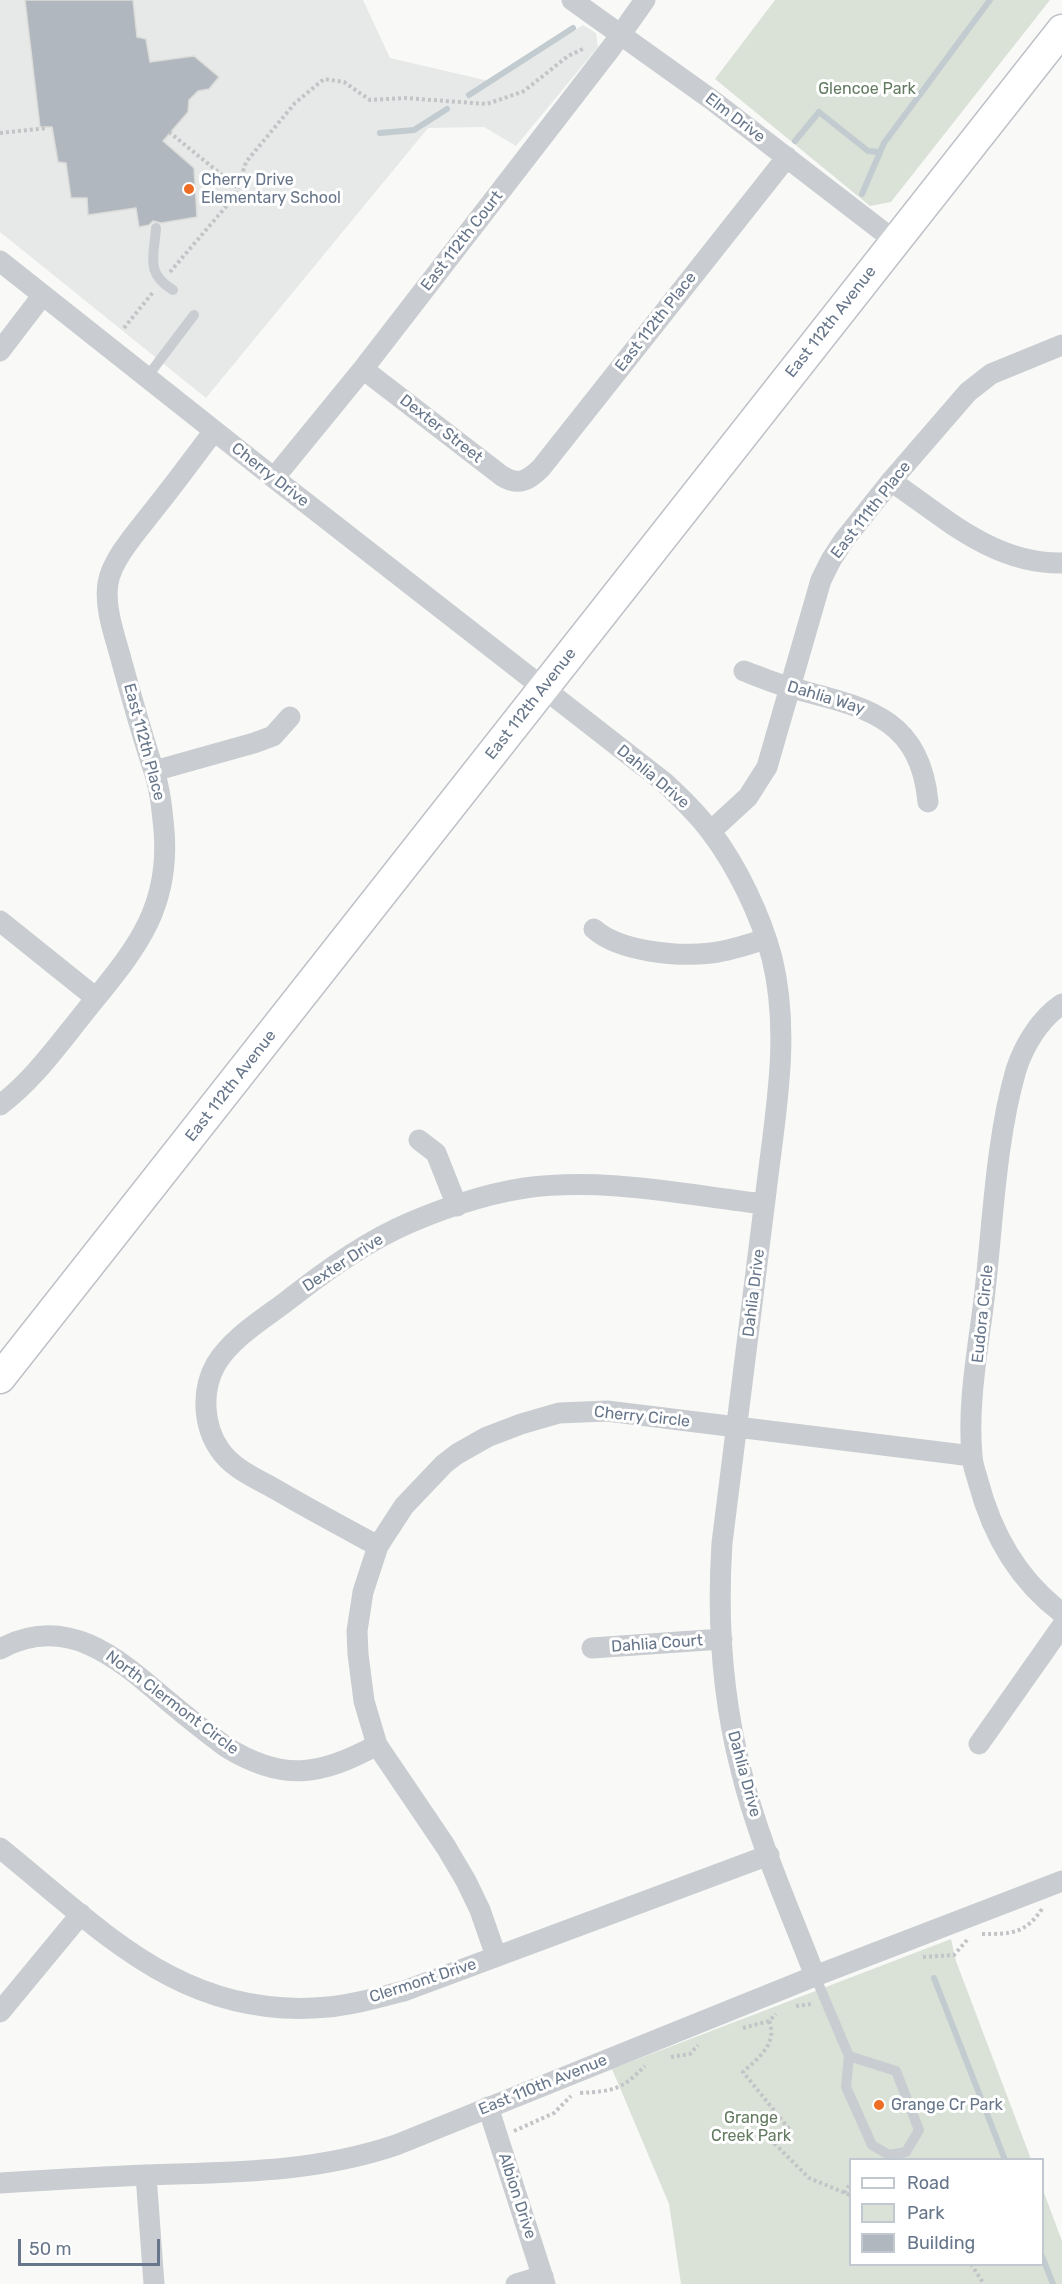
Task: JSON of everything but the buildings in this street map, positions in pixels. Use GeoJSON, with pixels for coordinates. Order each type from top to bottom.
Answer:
{"type":"FeatureCollection","features":[{"type":"Feature","properties":{"kind":"street","name":"Elm Drive"},"geometry":{"type":"LineString","coordinates":[[572,0],[615,42],[712,100],[895,241]]}},
{"type":"Feature","properties":{"kind":"street","name":"East 112th Court"},"geometry":{"type":"LineString","coordinates":[[274,478],[363,369],[645,0]]}},
{"type":"Feature","properties":{"kind":"street","name":"East 112th Avenue"},"geometry":{"type":"LineString","coordinates":[[0,1378],[1062,30]]}},
{"type":"Feature","properties":{"kind":"street","name":"East 112th Place"},"geometry":{"type":"LineString","coordinates":[[521,482],[529,479],[541,468],[787,156]]}},
{"type":"Feature","properties":{"kind":"street","name":"Cherry Drive"},"geometry":{"type":"LineString","coordinates":[[0,261],[542,688]]}},
{"type":"Feature","properties":{"kind":"street"},"geometry":{"type":"LineString","coordinates":[[0,351],[42,296]]}},
{"type":"Feature","properties":{"kind":"street","name":"East 111th Place"},"geometry":{"type":"LineString","coordinates":[[711,831],[748,797],[767,767],[821,580],[844,540],[891,481],[977,383],[1011,365],[1062,345]]}},
{"type":"Feature","properties":{"kind":"street","name":"Dexter Street"},"geometry":{"type":"LineString","coordinates":[[363,369],[502,476],[510,481],[521,482]]}},
{"type":"Feature","properties":{"kind":"street","name":"East 112th Place"},"geometry":{"type":"LineString","coordinates":[[0,1105],[19,1091],[35,1074],[96,998],[140,938],[159,898],[166,853],[162,807],[154,771],[114,632],[108,585],[115,566],[129,543],[213,430]]}},
{"type":"Feature","properties":{"kind":"street"},"geometry":{"type":"LineString","coordinates":[[891,481],[989,548],[1029,561],[1062,563]]}},
{"type":"Feature","properties":{"kind":"street","name":"Dahlia Way"},"geometry":{"type":"LineString","coordinates":[[744,671],[789,688],[842,700],[879,716],[891,724],[909,743],[916,756],[927,790],[928,802]]}},
{"type":"Feature","properties":{"kind":"street","name":"Dahlia Drive"},"geometry":{"type":"LineString","coordinates":[[542,688],[664,782],[711,831],[728,858],[759,920],[778,988],[781,1020],[777,1091],[722,1553],[720,1584],[722,1666],[734,1739],[752,1810],[819,1985]]}},
{"type":"Feature","properties":{"kind":"street"},"geometry":{"type":"LineString","coordinates":[[154,771],[255,743],[273,735],[290,717]]}},
{"type":"Feature","properties":{"kind":"street"},"geometry":{"type":"LineString","coordinates":[[0,921],[96,998]]}},
{"type":"Feature","properties":{"kind":"street"},"geometry":{"type":"LineString","coordinates":[[594,929],[611,941],[634,947],[694,954],[726,951],[766,939]]}},
{"type":"Feature","properties":{"kind":"street","name":"Eudora Circle"},"geometry":{"type":"LineString","coordinates":[[1062,1004],[1042,1021],[1029,1041],[1016,1070],[1002,1142],[973,1403],[972,1456],[985,1508],[1001,1544],[1030,1585],[1062,1613]]}},
{"type":"Feature","properties":{"kind":"street"},"geometry":{"type":"LineString","coordinates":[[419,1140],[436,1153],[457,1206]]}},
{"type":"Feature","properties":{"kind":"street","name":"Dexter Drive"},"geometry":{"type":"LineString","coordinates":[[378,1546],[278,1491],[228,1460],[219,1450],[208,1427],[206,1399],[209,1381],[215,1366],[233,1344],[340,1260],[398,1228],[457,1206],[526,1188],[596,1186],[627,1187],[764,1204]]}},
{"type":"Feature","properties":{"kind":"street","name":"Cherry Circle"},"geometry":{"type":"LineString","coordinates":[[496,1956],[480,1910],[466,1881],[446,1847],[377,1745],[364,1701],[357,1631],[365,1583],[378,1546],[404,1506],[444,1464],[487,1437],[520,1424],[559,1413],[607,1411],[972,1456]]}},
{"type":"Feature","properties":{"kind":"street"},"geometry":{"type":"LineString","coordinates":[[979,1744],[1062,1626]]}},
{"type":"Feature","properties":{"kind":"street","name":"North Clermont Circle"},"geometry":{"type":"LineString","coordinates":[[0,1649],[23,1639],[54,1636],[72,1638],[93,1646],[130,1668],[226,1747],[244,1758],[275,1770],[320,1769],[350,1760],[377,1745]]}},
{"type":"Feature","properties":{"kind":"street","name":"Dahlia Court"},"geometry":{"type":"LineString","coordinates":[[592,1648],[722,1640]]}},
{"type":"Feature","properties":{"kind":"street","name":"Clermont Drive"},"geometry":{"type":"LineString","coordinates":[[0,1848],[131,1954],[169,1977],[210,1994],[277,2008],[350,2004],[404,1991],[769,1855]]}},
{"type":"Feature","properties":{"kind":"street","name":"East 110th Avenue"},"geometry":{"type":"LineString","coordinates":[[0,2183],[253,2172],[339,2162],[396,2145],[488,2107],[819,1985],[1062,1881]]}},
{"type":"Feature","properties":{"kind":"street"},"geometry":{"type":"LineString","coordinates":[[0,2012],[81,1914]]}},
{"type":"Feature","properties":{"kind":"street","name":"Albion Drive"},"geometry":{"type":"LineString","coordinates":[[488,2107],[544,2280]]}},
{"type":"Feature","properties":{"kind":"street"},"geometry":{"type":"LineString","coordinates":[[146,2175],[154,2284]]}},
{"type":"Feature","properties":{"kind":"street"},"geometry":{"type":"LineString","coordinates":[[516,2284],[544,2280]]}},
{"type":"Feature","properties":{"kind":"lane"},"geometry":{"type":"LineString","coordinates":[[156,228],[153,271],[161,283],[173,290]]}},
{"type":"Feature","properties":{"kind":"lane"},"geometry":{"type":"LineString","coordinates":[[147,377],[194,315]]}},
{"type":"Feature","properties":{"kind":"lane"},"geometry":{"type":"LineString","coordinates":[[819,1985],[849,2056],[846,2087],[872,2145],[889,2154],[906,2152],[919,2130],[896,2071],[849,2056]]}},
{"type":"Feature","properties":{"kind":"path"},"geometry":{"type":"LineString","coordinates":[[124,328],[235,196],[246,162],[295,103],[324,80],[344,82],[370,100],[405,98],[487,104],[524,91],[568,56],[599,41],[615,42]]}},
{"type":"Feature","properties":{"kind":"path"},"geometry":{"type":"LineString","coordinates":[[0,133],[46,128]]}},
{"type":"Feature","properties":{"kind":"path"},"geometry":{"type":"LineString","coordinates":[[169,132],[237,188]]}},
{"type":"Feature","properties":{"kind":"path"},"geometry":{"type":"LineString","coordinates":[[915,1960],[925,1956],[954,1955],[973,1933],[1007,1934],[1032,1924],[1044,1906]]}},
{"type":"Feature","properties":{"kind":"path"},"geometry":{"type":"LineString","coordinates":[[792,2007],[812,2005],[819,1985]]}},
{"type":"Feature","properties":{"kind":"path"},"geometry":{"type":"LineString","coordinates":[[737,2030],[769,2021],[782,2008]]}},
{"type":"Feature","properties":{"kind":"path"},"geometry":{"type":"LineString","coordinates":[[769,2021],[772,2030],[768,2048],[743,2072],[790,2130],[775,2144],[809,2178],[849,2195]]}},
{"type":"Feature","properties":{"kind":"path"},"geometry":{"type":"LineString","coordinates":[[662,2058],[690,2054],[704,2038]]}},
{"type":"Feature","properties":{"kind":"path"},"geometry":{"type":"LineString","coordinates":[[498,2138],[554,2113],[574,2093],[609,2091],[626,2084],[652,2059]]}},
{"type":"Feature","properties":{"kind":"path"},"geometry":{"type":"LineString","coordinates":[[844,2193],[849,2186]]}},
{"type":"Feature","properties":{"kind":"path"},"geometry":{"type":"LineString","coordinates":[[971,2266],[984,2284]]}},
{"type":"Feature","properties":{"kind":"shaded area","name":"Cherry Drive Elementary School"},"geometry":{"type":"Polygon","coordinates":[[[0,0],[363,0],[390,58],[489,81],[583,25],[596,33],[598,47],[516,146],[484,127],[428,128],[206,398],[0,232],[0,0]]]}},
{"type":"Feature","properties":{"kind":"green space","name":"Glencoe Park"},"geometry":{"type":"Polygon","coordinates":[[[775,0],[1050,0],[891,202],[870,206],[715,79],[775,0]]]}},
{"type":"Feature","properties":{"kind":"green space","name":"Grange Creek Park"},"geometry":{"type":"Polygon","coordinates":[[[951,1939],[956,1961],[1031,2158],[849,2158],[849,2266],[1044,2266],[1044,2193],[1062,2241],[1062,2284],[681,2284],[669,2204],[612,2069],[951,1939]]]}},
{"type":"Feature","properties":{"kind":"waterway"},"geometry":{"type":"LineString","coordinates":[[862,194],[884,143],[990,0]]}},
{"type":"Feature","properties":{"kind":"waterway"},"geometry":{"type":"LineString","coordinates":[[469,95],[573,28]]}},
{"type":"Feature","properties":{"kind":"waterway"},"geometry":{"type":"LineString","coordinates":[[380,133],[414,130],[447,109]]}},
{"type":"Feature","properties":{"kind":"waterway"},"geometry":{"type":"LineString","coordinates":[[795,141],[819,112],[868,151],[879,152]]}},
{"type":"Feature","properties":{"kind":"waterway"},"geometry":{"type":"LineString","coordinates":[[934,1978],[1004,2158]]}},
{"type":"Feature","properties":{"kind":"waterway"},"geometry":{"type":"LineString","coordinates":[[1044,2261],[1053,2284]]}},
{"type":"Feature","properties":{"kind":"place","name":"Cherry Drive Elementary School"},"geometry":{"type":"Point","coordinates":[189,189]}},
{"type":"Feature","properties":{"kind":"place","name":"Grange Cr Park"},"geometry":{"type":"Point","coordinates":[879,2105]}}]}
